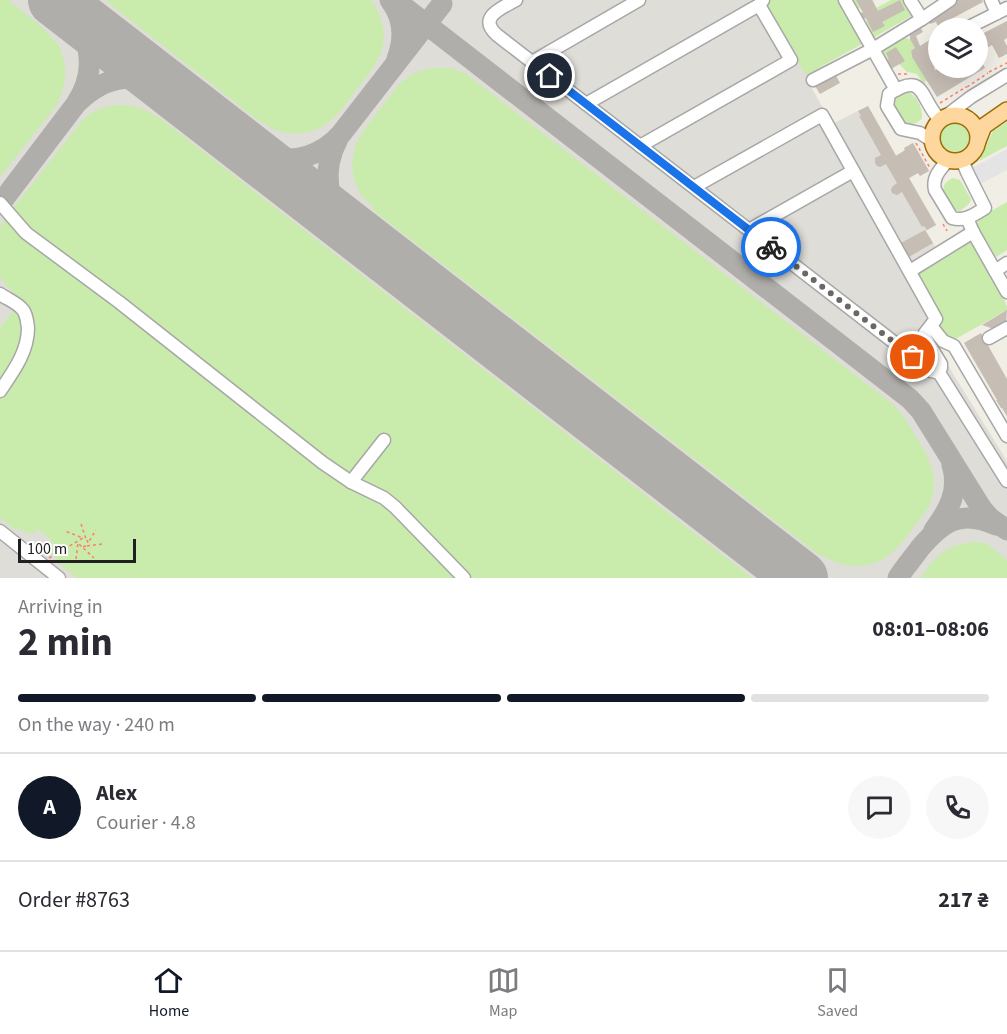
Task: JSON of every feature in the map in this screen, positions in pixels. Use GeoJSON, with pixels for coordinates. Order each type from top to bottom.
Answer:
{"type":"FeatureCollection","features":[{"type":"Feature","properties":{"kind":"main road"},"geometry":{"type":"LineString","coordinates":[[1002,112],[984,126],[974,152],[967,158],[955,160],[942,157],[933,147],[932,132],[935,125],[949,117],[1002,112]]}},
{"type":"Feature","properties":{"kind":"main road"},"geometry":{"type":"LineString","coordinates":[[949,117],[969,119],[977,131],[977,145]]}},
{"type":"Feature","properties":{"kind":"lane"},"geometry":{"type":"LineString","coordinates":[[516,0],[492,15],[490,25],[492,31],[932,371],[938,371]]}},
{"type":"Feature","properties":{"kind":"lane"},"geometry":{"type":"LineString","coordinates":[[532,62],[639,0]]}},
{"type":"Feature","properties":{"kind":"lane"},"geometry":{"type":"LineString","coordinates":[[845,0],[896,90]]}},
{"type":"Feature","properties":{"kind":"lane"},"geometry":{"type":"LineString","coordinates":[[910,0],[922,20]]}},
{"type":"Feature","properties":{"kind":"lane"},"geometry":{"type":"LineString","coordinates":[[813,80],[873,49],[922,20],[950,0]]}},
{"type":"Feature","properties":{"kind":"lane"},"geometry":{"type":"LineString","coordinates":[[986,18],[1002,10],[991,0]]}},
{"type":"Feature","properties":{"kind":"lane"},"geometry":{"type":"LineString","coordinates":[[586,104],[761,2],[791,60],[640,146]]}},
{"type":"Feature","properties":{"kind":"lane"},"geometry":{"type":"LineString","coordinates":[[932,140],[920,133],[901,129],[886,106],[889,94],[909,84],[919,87],[932,111],[949,117],[971,97],[1007,75]]}},
{"type":"Feature","properties":{"kind":"lane"},"geometry":{"type":"LineString","coordinates":[[694,187],[822,115],[936,319],[924,336],[941,364],[938,371]]}},
{"type":"Feature","properties":{"kind":"lane"},"geometry":{"type":"LineString","coordinates":[[955,160],[967,172],[986,208],[961,219],[952,218],[934,186],[937,172],[955,160]]}},
{"type":"Feature","properties":{"kind":"lane"},"geometry":{"type":"LineString","coordinates":[[749,230],[853,171]]}},
{"type":"Feature","properties":{"kind":"lane"},"geometry":{"type":"LineString","coordinates":[[0,203],[26,233],[119,302],[323,463],[351,482],[384,498],[464,578]]}},
{"type":"Feature","properties":{"kind":"lane"},"geometry":{"type":"LineString","coordinates":[[961,219],[973,232],[1007,292]]}},
{"type":"Feature","properties":{"kind":"lane"},"geometry":{"type":"LineString","coordinates":[[959,241],[961,219]]}},
{"type":"Feature","properties":{"kind":"lane"},"geometry":{"type":"LineString","coordinates":[[910,271],[973,232]]}},
{"type":"Feature","properties":{"kind":"lane"},"geometry":{"type":"LineString","coordinates":[[994,271],[1007,263]]}},
{"type":"Feature","properties":{"kind":"lane"},"geometry":{"type":"LineString","coordinates":[[0,294],[25,313],[28,337],[24,352],[0,392]]}},
{"type":"Feature","properties":{"kind":"lane"},"geometry":{"type":"LineString","coordinates":[[931,326],[943,341],[954,346],[1007,436]]}},
{"type":"Feature","properties":{"kind":"lane"},"geometry":{"type":"LineString","coordinates":[[989,338],[1007,328]]}},
{"type":"Feature","properties":{"kind":"lane"},"geometry":{"type":"LineString","coordinates":[[938,371],[1007,481]]}},
{"type":"Feature","properties":{"kind":"lane"},"geometry":{"type":"LineString","coordinates":[[351,482],[384,440]]}},
{"type":"Feature","properties":{"kind":"lane"},"geometry":{"type":"LineString","coordinates":[[0,531],[59,578]]}},
{"type":"Feature","properties":{"kind":"path"},"geometry":{"type":"LineString","coordinates":[[966,87],[1007,63]]}},
{"type":"Feature","properties":{"kind":"path"},"geometry":{"type":"LineString","coordinates":[[81,524],[87,544]]}},
{"type":"Feature","properties":{"kind":"path"},"geometry":{"type":"LineString","coordinates":[[82,547],[87,544],[96,530]]}},
{"type":"Feature","properties":{"kind":"path"},"geometry":{"type":"LineString","coordinates":[[65,531],[86,539]]}},
{"type":"Feature","properties":{"kind":"path"},"geometry":{"type":"LineString","coordinates":[[40,563],[83,538]]}},
{"type":"Feature","properties":{"kind":"path"},"geometry":{"type":"LineString","coordinates":[[78,542],[94,558]]}},
{"type":"Feature","properties":{"kind":"path"},"geometry":{"type":"LineString","coordinates":[[76,559],[78,542]]}},
{"type":"Feature","properties":{"kind":"path"},"geometry":{"type":"LineString","coordinates":[[87,544],[102,544]]}},
{"type":"Feature","properties":{"kind":"shaded area"},"geometry":{"type":"Polygon","coordinates":[[[0,0],[779,0],[819,70],[806,78],[832,124],[868,106],[896,155],[905,151],[904,148],[913,143],[929,171],[909,178],[936,225],[926,231],[946,265],[1007,306],[1007,310],[945,336],[939,351],[1007,461],[1007,578],[0,578],[0,0]]]}},
{"type":"Feature","properties":{"kind":"shaded area"},"geometry":{"type":"Polygon","coordinates":[[[1007,149],[1007,170],[980,184],[972,168],[1007,149]]]}},
{"type":"Feature","properties":{"kind":"green space"},"geometry":{"type":"Polygon","coordinates":[[[0,0],[8,0],[43,28],[54,40],[63,57],[65,82],[56,106],[0,177],[0,0]]]}},
{"type":"Feature","properties":{"kind":"green space"},"geometry":{"type":"Polygon","coordinates":[[[105,0],[370,0],[380,17],[383,42],[378,60],[334,118],[315,130],[287,133],[275,130],[259,121],[105,0]]]}},
{"type":"Feature","properties":{"kind":"green space"},"geometry":{"type":"Polygon","coordinates":[[[768,0],[842,0],[864,43],[806,75],[768,10],[768,0]]]}},
{"type":"Feature","properties":{"kind":"green space"},"geometry":{"type":"Polygon","coordinates":[[[849,0],[873,0],[876,8],[891,0],[904,0],[912,13],[911,16],[873,38],[862,24],[867,21],[860,8],[855,10],[849,0]]]}},
{"type":"Feature","properties":{"kind":"green space"},"geometry":{"type":"Polygon","coordinates":[[[904,34],[915,48],[911,52],[912,57],[927,80],[923,83],[917,74],[907,72],[899,64],[889,70],[879,54],[881,46],[904,34]]]}},
{"type":"Feature","properties":{"kind":"green space"},"geometry":{"type":"Polygon","coordinates":[[[432,68],[450,68],[465,73],[895,406],[926,453],[932,470],[934,488],[929,506],[895,550],[879,561],[858,566],[840,564],[819,555],[374,211],[361,195],[354,180],[352,165],[355,146],[364,130],[400,83],[416,72],[432,68]]]}},
{"type":"Feature","properties":{"kind":"green space"},"geometry":{"type":"Polygon","coordinates":[[[907,92],[916,99],[922,115],[922,119],[911,125],[904,122],[893,104],[894,99],[907,92]]]}},
{"type":"Feature","properties":{"kind":"green space"},"geometry":{"type":"Polygon","coordinates":[[[115,105],[136,107],[157,116],[752,578],[77,578],[56,561],[57,559],[49,552],[47,546],[51,540],[37,529],[32,534],[23,530],[22,532],[17,528],[15,530],[0,517],[0,328],[19,303],[17,296],[0,276],[0,229],[4,220],[82,121],[97,110],[115,105]]]}},
{"type":"Feature","properties":{"kind":"green space"},"geometry":{"type":"Polygon","coordinates":[[[955,122],[966,126],[970,137],[966,148],[955,152],[944,148],[940,137],[944,126],[955,122]]]}},
{"type":"Feature","properties":{"kind":"green space"},"geometry":{"type":"Polygon","coordinates":[[[1007,122],[1007,146],[979,161],[993,131],[1007,122]]]}},
{"type":"Feature","properties":{"kind":"green space"},"geometry":{"type":"Polygon","coordinates":[[[953,178],[960,180],[971,199],[969,204],[960,211],[955,210],[944,192],[945,185],[953,178]]]}},
{"type":"Feature","properties":{"kind":"green space"},"geometry":{"type":"Polygon","coordinates":[[[1007,202],[1007,250],[996,257],[977,225],[979,218],[1007,202]]]}},
{"type":"Feature","properties":{"kind":"green space"},"geometry":{"type":"Polygon","coordinates":[[[970,241],[998,286],[1007,310],[952,341],[936,327],[916,276],[917,272],[970,241]]]}},
{"type":"Feature","properties":{"kind":"green space"},"geometry":{"type":"Polygon","coordinates":[[[973,542],[986,543],[1007,560],[1007,578],[921,578],[942,553],[955,546],[973,542]]]}},
{"type":"Feature","properties":{"kind":"building"},"geometry":{"type":"Polygon","coordinates":[[[856,0],[872,0],[878,11],[900,0],[905,10],[882,22],[885,26],[873,32],[866,18],[862,20],[859,14],[863,12],[856,0]]]}},
{"type":"Feature","properties":{"kind":"building"},"geometry":{"type":"Polygon","coordinates":[[[957,0],[982,0],[983,2],[953,18],[928,18],[928,20],[926,16],[957,0]]]}},
{"type":"Feature","properties":{"kind":"building"},"geometry":{"type":"Polygon","coordinates":[[[1007,21],[1007,38],[1004,40],[1007,54],[999,58],[992,45],[988,47],[988,31],[1007,21]]]}},
{"type":"Feature","properties":{"kind":"building"},"geometry":{"type":"Polygon","coordinates":[[[919,25],[923,32],[916,36],[920,46],[928,41],[928,78],[968,78],[937,97],[912,57],[911,51],[915,48],[910,39],[910,31],[919,25]]]}},
{"type":"Feature","properties":{"kind":"building"},"geometry":{"type":"Polygon","coordinates":[[[896,47],[905,61],[889,70],[884,62],[889,59],[886,53],[896,47]]]}},
{"type":"Feature","properties":{"kind":"building"},"geometry":{"type":"Polygon","coordinates":[[[835,74],[840,83],[820,94],[815,86],[835,74]]]}},
{"type":"Feature","properties":{"kind":"building"},"geometry":{"type":"Polygon","coordinates":[[[868,106],[896,156],[913,143],[929,171],[909,178],[936,225],[927,230],[924,226],[922,227],[902,192],[897,195],[892,193],[892,187],[897,183],[886,164],[880,167],[875,163],[875,158],[881,155],[858,111],[868,106]]]}},
{"type":"Feature","properties":{"kind":"building"},"geometry":{"type":"Polygon","coordinates":[[[925,230],[933,243],[907,258],[899,244],[925,230]]]}},
{"type":"Feature","properties":{"kind":"building"},"geometry":{"type":"Polygon","coordinates":[[[1007,310],[1006,324],[997,330],[982,325],[1007,310]]]}},
{"type":"Feature","properties":{"kind":"building"},"geometry":{"type":"Polygon","coordinates":[[[981,333],[1007,379],[1007,416],[964,343],[981,333]]]}},
{"type":"Feature","properties":{"kind":"taxiway"},"geometry":{"type":"LineString","coordinates":[[390,0],[395,7],[402,28],[397,59]]}},
{"type":"Feature","properties":{"kind":"taxiway"},"geometry":{"type":"LineString","coordinates":[[395,0],[910,399],[921,411],[982,509],[1007,530]]}},
{"type":"Feature","properties":{"kind":"taxiway"},"geometry":{"type":"LineString","coordinates":[[0,204],[76,104],[88,77],[88,50],[84,38],[78,25],[59,3]]}},
{"type":"Feature","properties":{"kind":"taxiway"},"geometry":{"type":"LineString","coordinates":[[241,144],[267,156],[288,159],[308,156],[326,147],[341,134],[442,4]]}},
{"type":"Feature","properties":{"kind":"taxiway"},"geometry":{"type":"LineString","coordinates":[[79,101],[101,85],[123,79],[146,81],[172,90]]}},
{"type":"Feature","properties":{"kind":"taxiway"},"geometry":{"type":"LineString","coordinates":[[338,139],[330,162],[329,186],[335,208],[350,228]]}},
{"type":"Feature","properties":{"kind":"taxiway"},"geometry":{"type":"LineString","coordinates":[[934,530],[952,499],[955,483],[952,465]]}},
{"type":"Feature","properties":{"kind":"taxiway"},"geometry":{"type":"LineString","coordinates":[[898,578],[928,539],[954,520],[973,518],[996,525]]}},
{"type":"Feature","properties":{"kind":"runway"},"geometry":{"type":"LineString","coordinates":[[55,0],[801,578]]}},
{"type":"Feature","properties":{"kind":"way so far"},"geometry":{"type":"LineString","coordinates":[[771,247],[913,357]]}},
{"type":"Feature","properties":{"kind":"route"},"geometry":{"type":"LineString","coordinates":[[550,76],[771,247]]}}]}
